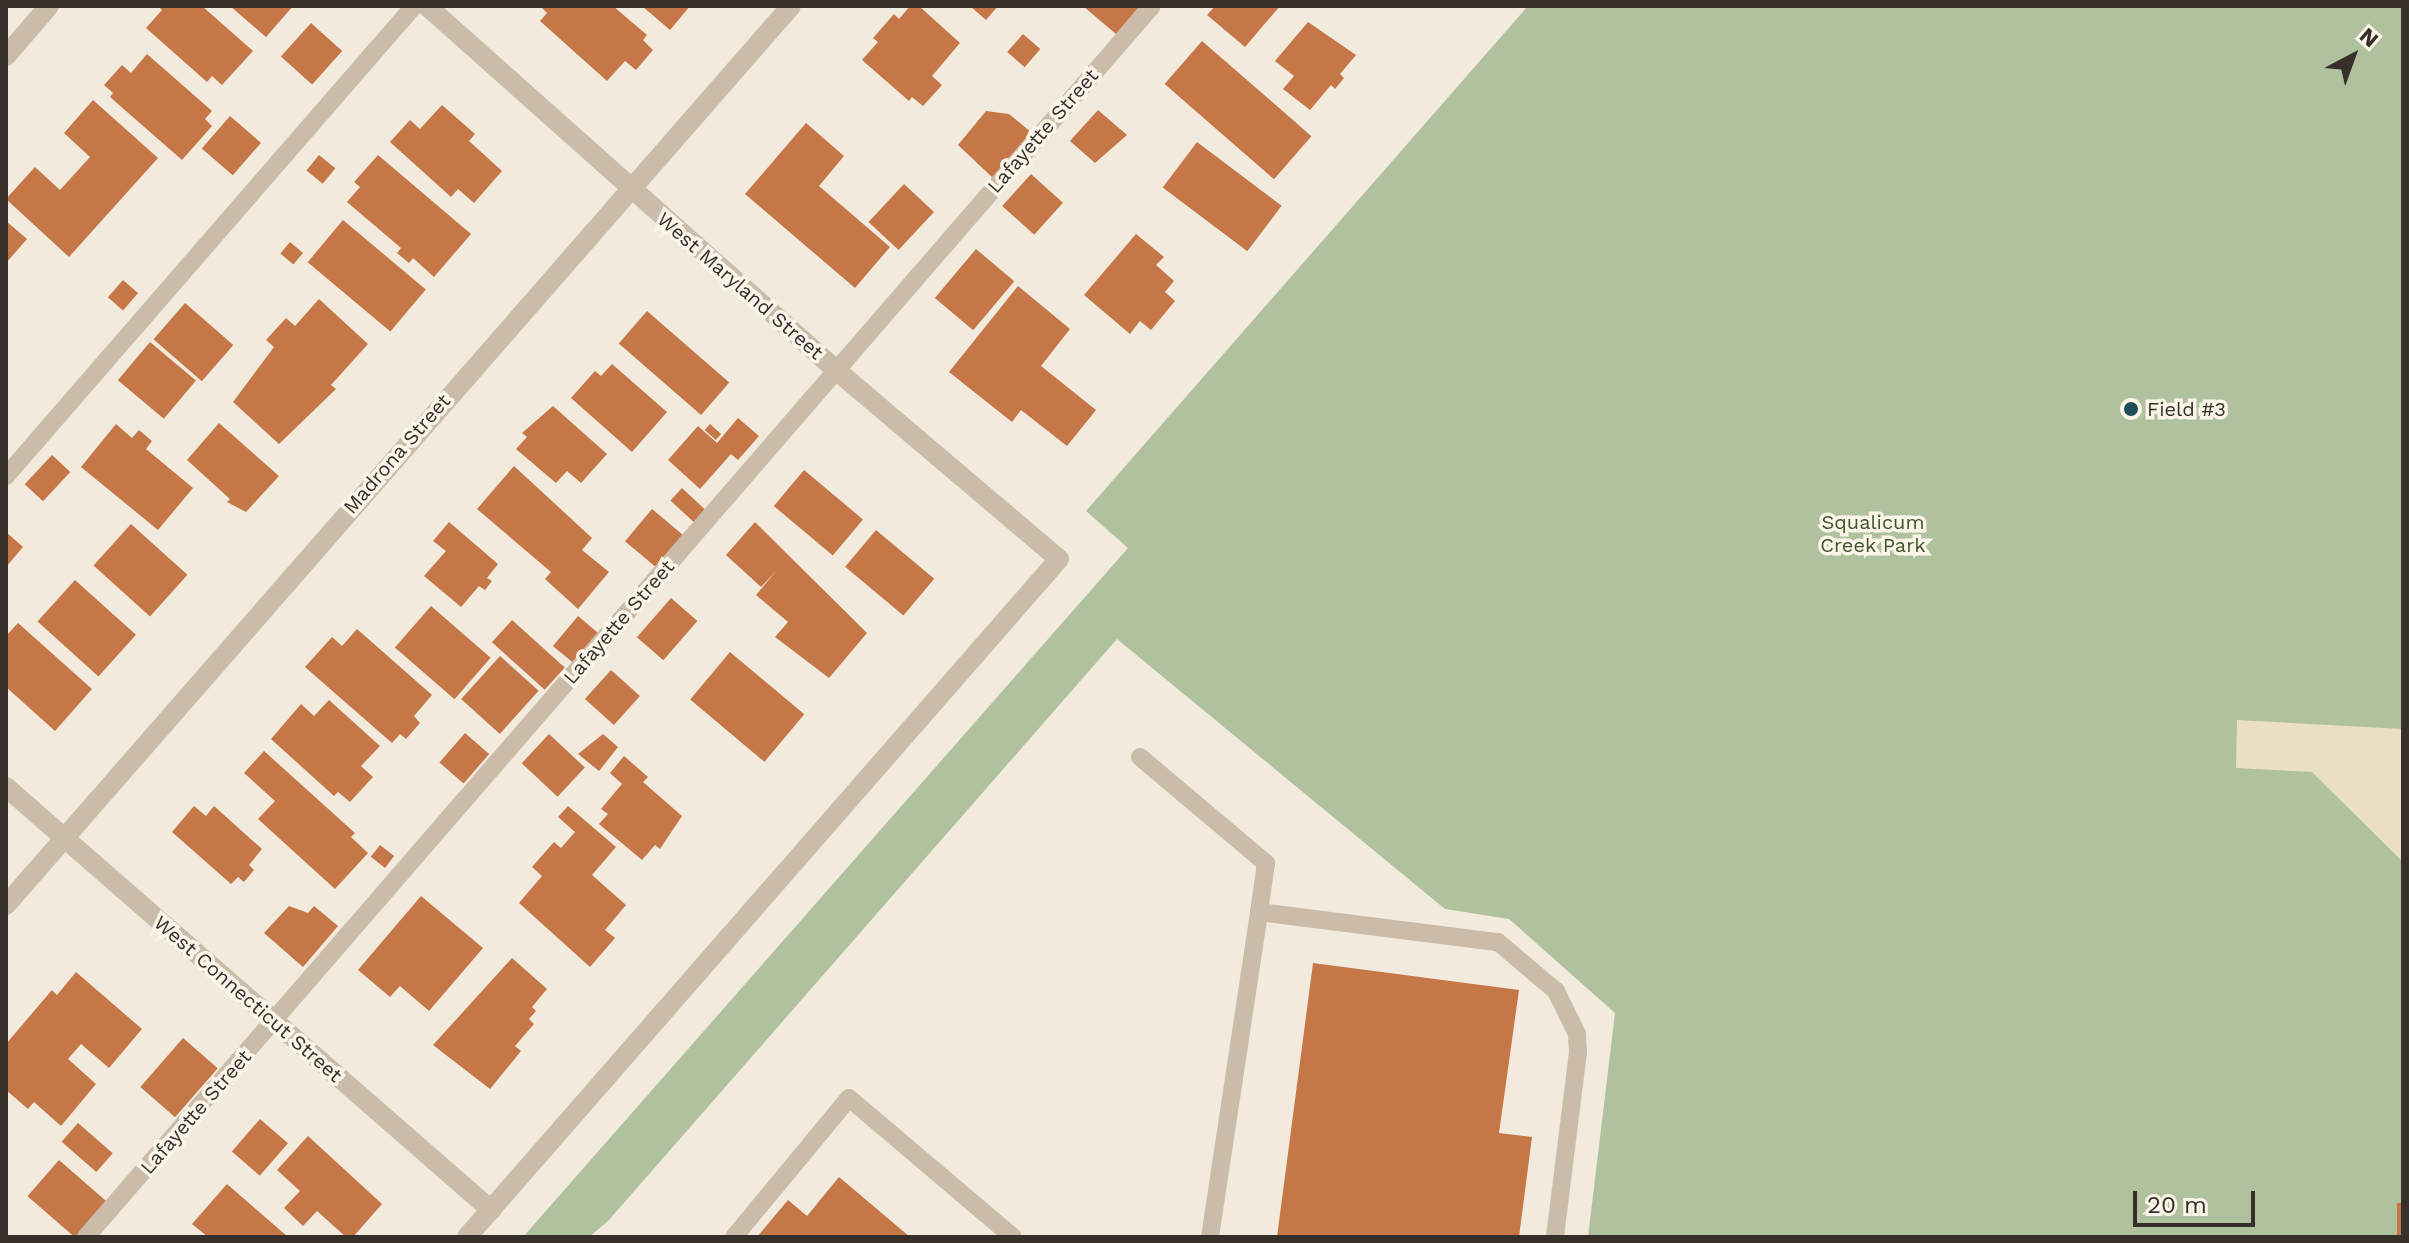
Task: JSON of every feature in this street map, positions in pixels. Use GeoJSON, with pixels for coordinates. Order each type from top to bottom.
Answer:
{"type":"FeatureCollection","features":[{"type":"Feature","properties":{"kind":"street"},"geometry":{"type":"LineString","coordinates":[[6,56],[49,6]]}},
{"type":"Feature","properties":{"kind":"street","name":"West Maryland Street"},"geometry":{"type":"LineString","coordinates":[[427,6],[628,188],[1059,559],[491,1210]]}},
{"type":"Feature","properties":{"kind":"street","name":"Madrona Street"},"geometry":{"type":"LineString","coordinates":[[6,905],[628,188],[791,6]]}},
{"type":"Feature","properties":{"kind":"street","name":"West Connecticut Street"},"geometry":{"type":"LineString","coordinates":[[6,787],[491,1210]]}},
{"type":"Feature","properties":{"kind":"street"},"geometry":{"type":"LineString","coordinates":[[467,1237],[491,1210]]}},
{"type":"Feature","properties":{"kind":"lane"},"geometry":{"type":"LineString","coordinates":[[6,476],[414,6]]}},
{"type":"Feature","properties":{"kind":"lane","name":"Lafayette Street"},"geometry":{"type":"LineString","coordinates":[[86,1237],[1152,6]]}},
{"type":"Feature","properties":{"kind":"lane"},"geometry":{"type":"LineString","coordinates":[[1140,757],[1266,863],[1210,1237]]}},
{"type":"Feature","properties":{"kind":"lane"},"geometry":{"type":"LineString","coordinates":[[1259,912],[1498,942],[1556,991],[1577,1034],[1578,1052],[1555,1237]]}},
{"type":"Feature","properties":{"kind":"lane"},"geometry":{"type":"LineString","coordinates":[[734,1237],[849,1098],[1013,1237]]}},
{"type":"Feature","properties":{"kind":"green space","name":"Squalicum Creek Park"},"geometry":{"type":"Polygon","coordinates":[[[1528,6],[2403,6],[2403,1237],[1588,1237],[1615,1013],[1509,919],[1445,909],[1117,639],[608,1221],[589,1237],[523,1237],[1128,548],[1086,511],[1528,6]]]}},
{"type":"Feature","properties":{"kind":"shaded area"},"geometry":{"type":"Polygon","coordinates":[[[2237,720],[2403,729],[2403,862],[2312,772],[2236,768],[2237,720]]]}},
{"type":"Feature","properties":{"kind":"building"},"geometry":{"type":"Polygon","coordinates":[[[158,6],[202,6],[253,51],[222,85],[212,76],[207,82],[146,28],[162,10],[158,6]]]}},
{"type":"Feature","properties":{"kind":"building"},"geometry":{"type":"Polygon","coordinates":[[[230,6],[293,6],[266,37],[230,6]]]}},
{"type":"Feature","properties":{"kind":"building"},"geometry":{"type":"Polygon","coordinates":[[[540,6],[613,6],[647,35],[643,40],[653,50],[636,70],[625,61],[607,81],[540,21],[547,13],[540,6]]]}},
{"type":"Feature","properties":{"kind":"building"},"geometry":{"type":"Polygon","coordinates":[[[642,6],[690,6],[670,30],[642,6]]]}},
{"type":"Feature","properties":{"kind":"building"},"geometry":{"type":"Polygon","coordinates":[[[910,6],[919,6],[960,43],[932,76],[942,85],[923,106],[912,97],[909,101],[862,60],[878,42],[873,38],[894,14],[899,19],[910,6]]]}},
{"type":"Feature","properties":{"kind":"building"},"geometry":{"type":"Polygon","coordinates":[[[970,6],[998,6],[986,20],[970,6]]]}},
{"type":"Feature","properties":{"kind":"building"},"geometry":{"type":"Polygon","coordinates":[[[1083,6],[1140,6],[1116,34],[1083,6]]]}},
{"type":"Feature","properties":{"kind":"building"},"geometry":{"type":"Polygon","coordinates":[[[1215,6],[1280,6],[1245,47],[1207,15],[1215,6]]]}},
{"type":"Feature","properties":{"kind":"building"},"geometry":{"type":"Polygon","coordinates":[[[1308,22],[1356,55],[1340,74],[1344,78],[1335,89],[1331,85],[1310,110],[1283,89],[1294,76],[1275,61],[1308,22]]]}},
{"type":"Feature","properties":{"kind":"building"},"geometry":{"type":"Polygon","coordinates":[[[311,23],[342,51],[312,85],[281,56],[311,23]]]}},
{"type":"Feature","properties":{"kind":"building"},"geometry":{"type":"Polygon","coordinates":[[[1023,34],[1040,49],[1025,67],[1007,52],[1023,34]]]}},
{"type":"Feature","properties":{"kind":"building"},"geometry":{"type":"Polygon","coordinates":[[[1202,41],[1311,136],[1274,179],[1165,84],[1202,41]]]}},
{"type":"Feature","properties":{"kind":"building"},"geometry":{"type":"Polygon","coordinates":[[[147,54],[212,111],[205,119],[212,126],[182,160],[110,97],[113,93],[104,85],[122,65],[131,73],[147,54]]]}},
{"type":"Feature","properties":{"kind":"building"},"geometry":{"type":"Polygon","coordinates":[[[93,100],[158,158],[69,257],[6,199],[35,167],[60,190],[90,157],[64,133],[93,100]]]}},
{"type":"Feature","properties":{"kind":"building"},"geometry":{"type":"Polygon","coordinates":[[[442,105],[475,134],[469,141],[502,171],[474,203],[458,189],[451,197],[390,142],[410,120],[420,129],[442,105]]]}},
{"type":"Feature","properties":{"kind":"building"},"geometry":{"type":"Polygon","coordinates":[[[1098,110],[1127,135],[1095,163],[1070,141],[1098,110]]]}},
{"type":"Feature","properties":{"kind":"building"},"geometry":{"type":"Polygon","coordinates":[[[986,111],[1009,114],[1031,132],[993,178],[958,145],[986,111]]]}},
{"type":"Feature","properties":{"kind":"building"},"geometry":{"type":"Polygon","coordinates":[[[230,116],[261,143],[233,175],[202,148],[230,116]]]}},
{"type":"Feature","properties":{"kind":"building"},"geometry":{"type":"Polygon","coordinates":[[[806,123],[844,156],[819,186],[890,247],[855,288],[745,194],[806,123]]]}},
{"type":"Feature","properties":{"kind":"building"},"geometry":{"type":"Polygon","coordinates":[[[1197,142],[1282,206],[1247,251],[1163,188],[1197,142]]]}},
{"type":"Feature","properties":{"kind":"building"},"geometry":{"type":"Polygon","coordinates":[[[319,155],[335,168],[323,184],[306,171],[319,155]]]}},
{"type":"Feature","properties":{"kind":"building"},"geometry":{"type":"Polygon","coordinates":[[[378,155],[471,234],[434,277],[413,258],[409,263],[397,253],[401,248],[347,202],[360,187],[354,182],[378,155]]]}},
{"type":"Feature","properties":{"kind":"building"},"geometry":{"type":"Polygon","coordinates":[[[1031,174],[1063,203],[1034,235],[1002,206],[1031,174]]]}},
{"type":"Feature","properties":{"kind":"building"},"geometry":{"type":"Polygon","coordinates":[[[904,184],[934,212],[899,250],[869,222],[904,184]]]}},
{"type":"Feature","properties":{"kind":"building"},"geometry":{"type":"Polygon","coordinates":[[[343,220],[426,289],[390,332],[308,262],[343,220]]]}},
{"type":"Feature","properties":{"kind":"building"},"geometry":{"type":"Polygon","coordinates":[[[6,221],[27,239],[6,263],[6,221]]]}},
{"type":"Feature","properties":{"kind":"building"},"geometry":{"type":"Polygon","coordinates":[[[1136,234],[1164,257],[1156,265],[1174,281],[1165,292],[1175,301],[1151,330],[1140,321],[1130,334],[1084,295],[1136,234]]]}},
{"type":"Feature","properties":{"kind":"building"},"geometry":{"type":"Polygon","coordinates":[[[290,242],[303,253],[293,264],[280,253],[290,242]]]}},
{"type":"Feature","properties":{"kind":"building"},"geometry":{"type":"Polygon","coordinates":[[[976,249],[1014,281],[973,330],[935,298],[976,249]]]}},
{"type":"Feature","properties":{"kind":"building"},"geometry":{"type":"Polygon","coordinates":[[[123,280],[138,293],[123,310],[108,297],[123,280]]]}},
{"type":"Feature","properties":{"kind":"building"},"geometry":{"type":"Polygon","coordinates":[[[1018,286],[1070,329],[1041,366],[1096,410],[1067,446],[1021,410],[1012,422],[949,372],[1018,286]]]}},
{"type":"Feature","properties":{"kind":"building"},"geometry":{"type":"Polygon","coordinates":[[[319,299],[368,344],[331,385],[336,389],[279,444],[233,402],[274,347],[266,340],[286,318],[295,326],[319,299]]]}},
{"type":"Feature","properties":{"kind":"building"},"geometry":{"type":"Polygon","coordinates":[[[185,303],[233,345],[202,381],[154,339],[185,303]]]}},
{"type":"Feature","properties":{"kind":"building"},"geometry":{"type":"Polygon","coordinates":[[[647,311],[729,383],[701,415],[619,343],[647,311]]]}},
{"type":"Feature","properties":{"kind":"building"},"geometry":{"type":"Polygon","coordinates":[[[150,342],[196,381],[164,419],[118,380],[150,342]]]}},
{"type":"Feature","properties":{"kind":"building"},"geometry":{"type":"Polygon","coordinates":[[[612,364],[667,412],[632,452],[571,398],[595,371],[601,376],[612,364]]]}},
{"type":"Feature","properties":{"kind":"building"},"geometry":{"type":"Polygon","coordinates":[[[553,406],[607,454],[581,483],[567,471],[556,483],[516,449],[527,437],[522,433],[553,406]]]}},
{"type":"Feature","properties":{"kind":"building"},"geometry":{"type":"Polygon","coordinates":[[[738,418],[759,436],[738,460],[731,454],[700,489],[668,460],[698,426],[717,443],[738,418]]]}},
{"type":"Feature","properties":{"kind":"building"},"geometry":{"type":"Polygon","coordinates":[[[219,423],[279,476],[246,512],[227,502],[230,499],[187,460],[219,423]]]}},
{"type":"Feature","properties":{"kind":"building"},"geometry":{"type":"Polygon","coordinates":[[[116,424],[132,438],[139,430],[152,441],[146,449],[193,488],[158,530],[81,467],[116,424]]]}},
{"type":"Feature","properties":{"kind":"building"},"geometry":{"type":"Polygon","coordinates":[[[710,424],[721,434],[716,440],[705,430],[710,424]]]}},
{"type":"Feature","properties":{"kind":"building"},"geometry":{"type":"Polygon","coordinates":[[[52,455],[70,472],[43,501],[25,484],[52,455]]]}},
{"type":"Feature","properties":{"kind":"building"},"geometry":{"type":"Polygon","coordinates":[[[514,466],[592,538],[582,550],[609,572],[578,609],[545,579],[551,572],[477,509],[514,466]]]}},
{"type":"Feature","properties":{"kind":"building"},"geometry":{"type":"Polygon","coordinates":[[[804,470],[863,519],[833,555],[774,506],[804,470]]]}},
{"type":"Feature","properties":{"kind":"building"},"geometry":{"type":"Polygon","coordinates":[[[682,488],[707,511],[695,524],[670,500],[682,488]]]}},
{"type":"Feature","properties":{"kind":"building"},"geometry":{"type":"Polygon","coordinates":[[[652,509],[684,536],[657,568],[625,541],[652,509]]]}},
{"type":"Feature","properties":{"kind":"building"},"geometry":{"type":"Polygon","coordinates":[[[449,522],[498,564],[487,578],[492,581],[485,590],[479,586],[461,607],[424,576],[446,551],[433,541],[449,522]]]}},
{"type":"Feature","properties":{"kind":"building"},"geometry":{"type":"Polygon","coordinates":[[[755,522],[867,633],[829,678],[775,637],[788,622],[756,595],[777,570],[761,587],[726,555],[755,522]]]}},
{"type":"Feature","properties":{"kind":"building"},"geometry":{"type":"Polygon","coordinates":[[[131,524],[187,575],[150,616],[94,566],[131,524]]]}},
{"type":"Feature","properties":{"kind":"building"},"geometry":{"type":"Polygon","coordinates":[[[876,530],[934,579],[903,616],[845,567],[876,530]]]}},
{"type":"Feature","properties":{"kind":"building"},"geometry":{"type":"Polygon","coordinates":[[[6,532],[23,547],[6,567],[6,532]]]}},
{"type":"Feature","properties":{"kind":"building"},"geometry":{"type":"Polygon","coordinates":[[[75,580],[136,635],[98,676],[38,622],[75,580]]]}},
{"type":"Feature","properties":{"kind":"building"},"geometry":{"type":"Polygon","coordinates":[[[671,598],[697,621],[663,660],[637,637],[671,598]]]}},
{"type":"Feature","properties":{"kind":"building"},"geometry":{"type":"Polygon","coordinates":[[[431,606],[491,658],[455,699],[395,648],[431,606]]]}},
{"type":"Feature","properties":{"kind":"building"},"geometry":{"type":"Polygon","coordinates":[[[578,616],[598,633],[573,663],[553,646],[578,616]]]}},
{"type":"Feature","properties":{"kind":"building"},"geometry":{"type":"Polygon","coordinates":[[[512,620],[565,668],[545,690],[492,642],[512,620]]]}},
{"type":"Feature","properties":{"kind":"building"},"geometry":{"type":"Polygon","coordinates":[[[18,623],[92,689],[55,731],[6,687],[6,636],[18,623]]]}},
{"type":"Feature","properties":{"kind":"building"},"geometry":{"type":"Polygon","coordinates":[[[357,629],[432,695],[414,716],[420,723],[406,739],[400,734],[392,743],[305,667],[332,637],[342,646],[357,629]]]}},
{"type":"Feature","properties":{"kind":"building"},"geometry":{"type":"Polygon","coordinates":[[[730,652],[804,714],[764,762],[690,699],[730,652]]]}},
{"type":"Feature","properties":{"kind":"building"},"geometry":{"type":"Polygon","coordinates":[[[500,656],[539,691],[500,734],[461,699],[500,656]]]}},
{"type":"Feature","properties":{"kind":"building"},"geometry":{"type":"Polygon","coordinates":[[[611,670],[640,696],[614,725],[585,699],[611,670]]]}},
{"type":"Feature","properties":{"kind":"building"},"geometry":{"type":"Polygon","coordinates":[[[329,700],[380,746],[361,766],[373,777],[350,802],[338,792],[334,796],[271,739],[301,704],[314,716],[329,700]]]}},
{"type":"Feature","properties":{"kind":"building"},"geometry":{"type":"Polygon","coordinates":[[[465,733],[489,754],[464,783],[439,762],[465,733]]]}},
{"type":"Feature","properties":{"kind":"building"},"geometry":{"type":"Polygon","coordinates":[[[549,734],[585,767],[558,797],[522,763],[549,734]]]}},
{"type":"Feature","properties":{"kind":"building"},"geometry":{"type":"Polygon","coordinates":[[[603,734],[618,747],[599,771],[578,754],[603,734]]]}},
{"type":"Feature","properties":{"kind":"building"},"geometry":{"type":"Polygon","coordinates":[[[264,751],[355,833],[351,837],[368,853],[335,889],[258,819],[275,801],[244,773],[264,751]]]}},
{"type":"Feature","properties":{"kind":"building"},"geometry":{"type":"Polygon","coordinates":[[[624,756],[648,777],[643,782],[682,816],[660,849],[655,845],[642,860],[599,824],[608,814],[601,809],[622,784],[610,773],[624,756]]]}},
{"type":"Feature","properties":{"kind":"building"},"geometry":{"type":"Polygon","coordinates":[[[194,806],[206,816],[214,806],[262,849],[249,865],[254,870],[244,882],[238,877],[231,884],[172,832],[194,806]]]}},
{"type":"Feature","properties":{"kind":"building"},"geometry":{"type":"Polygon","coordinates":[[[568,806],[616,847],[592,875],[626,905],[605,930],[615,938],[590,967],[519,903],[542,876],[532,867],[554,842],[561,848],[575,832],[558,817],[568,806]]]}},
{"type":"Feature","properties":{"kind":"building"},"geometry":{"type":"Polygon","coordinates":[[[380,845],[394,856],[385,868],[371,857],[380,845]]]}},
{"type":"Feature","properties":{"kind":"building"},"geometry":{"type":"Polygon","coordinates":[[[421,896],[483,948],[429,1011],[400,986],[390,997],[358,970],[421,896]]]}},
{"type":"Feature","properties":{"kind":"building"},"geometry":{"type":"Polygon","coordinates":[[[289,906],[308,913],[314,906],[338,926],[303,967],[264,933],[289,906]]]}},
{"type":"Feature","properties":{"kind":"building"},"geometry":{"type":"Polygon","coordinates":[[[512,958],[547,989],[532,1007],[536,1011],[529,1019],[534,1024],[515,1046],[521,1051],[490,1089],[433,1045],[512,958]]]}},
{"type":"Feature","properties":{"kind":"building"},"geometry":{"type":"Polygon","coordinates":[[[1313,963],[1519,990],[1499,1133],[1532,1137],[1519,1237],[1277,1237],[1313,963]]]}},
{"type":"Feature","properties":{"kind":"building"},"geometry":{"type":"Polygon","coordinates":[[[76,972],[142,1029],[109,1068],[81,1044],[68,1059],[96,1084],[61,1126],[34,1102],[28,1109],[6,1090],[6,1044],[52,990],[57,995],[76,972]]]}},
{"type":"Feature","properties":{"kind":"building"},"geometry":{"type":"Polygon","coordinates":[[[183,1038],[218,1068],[175,1117],[140,1087],[183,1038]]]}},
{"type":"Feature","properties":{"kind":"building"},"geometry":{"type":"Polygon","coordinates":[[[260,1119],[288,1143],[260,1176],[232,1151],[260,1119]]]}},
{"type":"Feature","properties":{"kind":"building"},"geometry":{"type":"Polygon","coordinates":[[[78,1123],[113,1153],[96,1172],[62,1142],[78,1123]]]}},
{"type":"Feature","properties":{"kind":"building"},"geometry":{"type":"Polygon","coordinates":[[[308,1136],[382,1204],[353,1237],[346,1237],[317,1211],[303,1226],[284,1208],[300,1191],[277,1170],[308,1136]]]}},
{"type":"Feature","properties":{"kind":"building"},"geometry":{"type":"Polygon","coordinates":[[[59,1160],[108,1203],[78,1237],[74,1237],[28,1196],[59,1160]]]}},
{"type":"Feature","properties":{"kind":"building"},"geometry":{"type":"Polygon","coordinates":[[[839,1177],[910,1237],[757,1237],[788,1200],[807,1216],[839,1177]]]}},
{"type":"Feature","properties":{"kind":"building"},"geometry":{"type":"Polygon","coordinates":[[[227,1184],[288,1237],[208,1237],[192,1224],[227,1184]]]}},
{"type":"Feature","properties":{"kind":"building"},"geometry":{"type":"Polygon","coordinates":[[[2397,1203],[2403,1203],[2403,1237],[2397,1237],[2397,1203]]]}},
{"type":"Feature","properties":{"kind":"place","name":"Field #3"},"geometry":{"type":"Point","coordinates":[2131,409]}}]}
